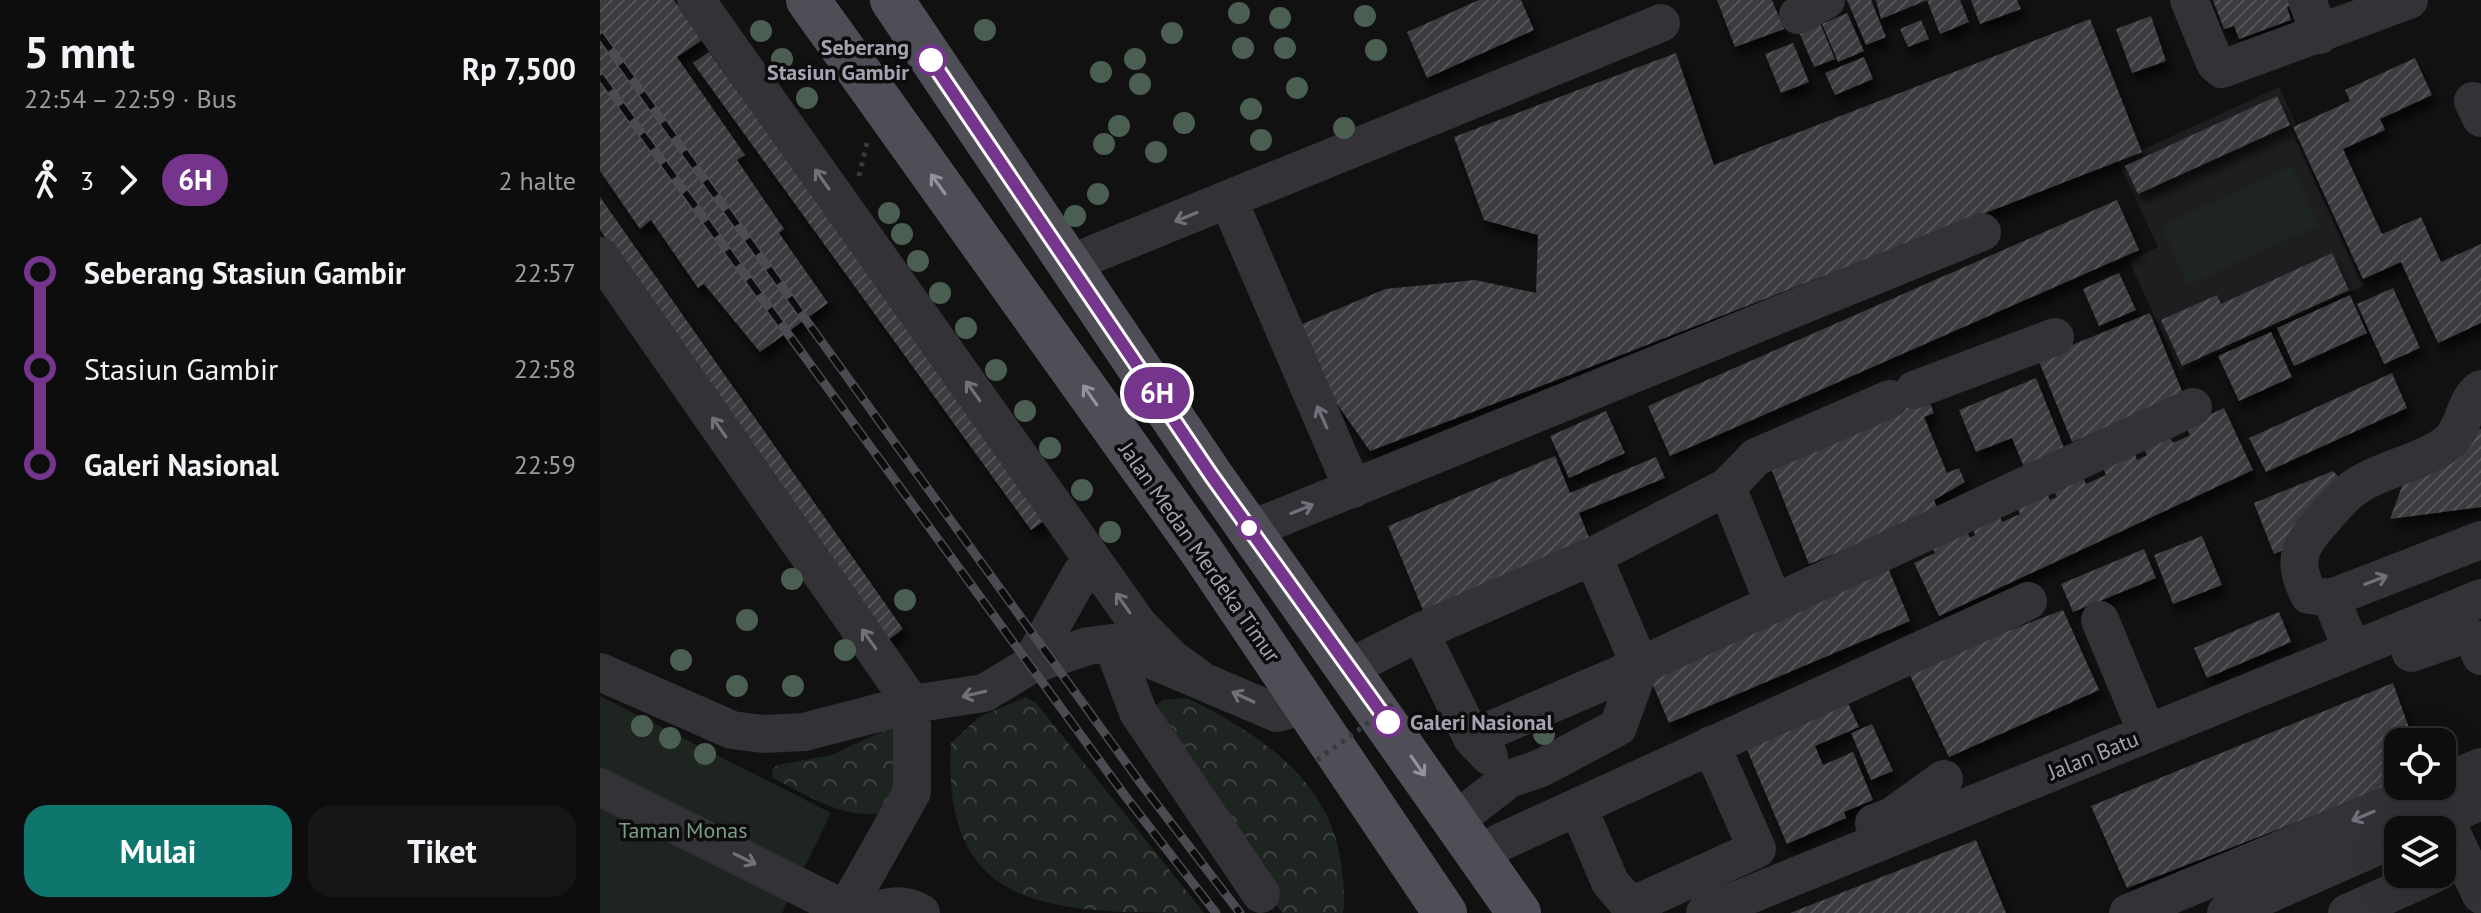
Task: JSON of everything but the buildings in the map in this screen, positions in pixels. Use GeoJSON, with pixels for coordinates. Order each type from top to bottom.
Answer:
{"type":"FeatureCollection","features":[{"type":"Feature","properties":{"kind":"main road","name":"Jalan Medan Merdeka Timur"},"geometry":{"type":"LineString","coordinates":[[808,0],[1200,549],[1445,913]]}},
{"type":"Feature","properties":{"kind":"main road"},"geometry":{"type":"LineString","coordinates":[[894,5],[1246,524],[1519,913]]}},
{"type":"Feature","properties":{"kind":"main road"},"geometry":{"type":"LineString","coordinates":[[1200,549],[1202,528],[1209,514],[1220,509],[1246,524]]}},
{"type":"Feature","properties":{"kind":"main road"},"geometry":{"type":"LineString","coordinates":[[1388,828],[1410,891],[1411,913]]}},
{"type":"Feature","properties":{"kind":"street"},"geometry":{"type":"LineString","coordinates":[[696,0],[1138,624],[1172,659],[1197,677]]}},
{"type":"Feature","properties":{"kind":"street"},"geometry":{"type":"LineString","coordinates":[[2189,0],[2215,63],[2222,69],[2409,0]]}},
{"type":"Feature","properties":{"kind":"street"},"geometry":{"type":"LineString","coordinates":[[2307,0],[2320,35]]}},
{"type":"Feature","properties":{"kind":"street"},"geometry":{"type":"LineString","coordinates":[[1069,264],[1661,23]]}},
{"type":"Feature","properties":{"kind":"street"},"geometry":{"type":"LineString","coordinates":[[1228,199],[1353,489]]}},
{"type":"Feature","properties":{"kind":"street"},"geometry":{"type":"LineString","coordinates":[[1246,524],[1353,489],[1982,232]]}},
{"type":"Feature","properties":{"kind":"street"},"geometry":{"type":"LineString","coordinates":[[606,277],[918,704],[912,792],[856,912]]}},
{"type":"Feature","properties":{"kind":"street"},"geometry":{"type":"LineString","coordinates":[[1349,668],[1420,632],[1593,556],[1727,487],[1756,457],[1902,395],[2055,337]]}},
{"type":"Feature","properties":{"kind":"street"},"geometry":{"type":"LineString","coordinates":[[2481,389],[2474,393],[2462,424],[2449,442],[2351,490],[2302,542],[2299,565],[2309,595],[2331,598],[2481,540]]}},
{"type":"Feature","properties":{"kind":"street"},"geometry":{"type":"LineString","coordinates":[[1472,738],[1640,666],[2193,407]]}},
{"type":"Feature","properties":{"kind":"street"},"geometry":{"type":"LineString","coordinates":[[1727,487],[1774,604]]}},
{"type":"Feature","properties":{"kind":"street"},"geometry":{"type":"LineString","coordinates":[[1467,836],[1509,779],[1541,768],[1618,727],[1640,666],[1593,556]]}},
{"type":"Feature","properties":{"kind":"street"},"geometry":{"type":"LineString","coordinates":[[1029,666],[1082,572],[1095,564]]}},
{"type":"Feature","properties":{"kind":"street"},"geometry":{"type":"LineString","coordinates":[[2331,598],[2352,650]]}},
{"type":"Feature","properties":{"kind":"street","name":"Jalan Batu"},"geometry":{"type":"LineString","coordinates":[[1705,913],[2481,598]]}},
{"type":"Feature","properties":{"kind":"street"},"geometry":{"type":"LineString","coordinates":[[1467,836],[1578,807],[2028,601]]}},
{"type":"Feature","properties":{"kind":"street"},"geometry":{"type":"LineString","coordinates":[[2100,620],[2147,733]]}},
{"type":"Feature","properties":{"kind":"street"},"geometry":{"type":"LineString","coordinates":[[1420,632],[1472,738],[1509,779]]}},
{"type":"Feature","properties":{"kind":"street"},"geometry":{"type":"LineString","coordinates":[[1767,913],[2451,637],[2466,634],[2474,640],[2481,656]]}},
{"type":"Feature","properties":{"kind":"street"},"geometry":{"type":"LineString","coordinates":[[600,672],[732,730],[763,734],[804,732],[918,704],[984,693],[1029,666],[1088,646],[1112,643],[1277,713],[1307,705]]}},
{"type":"Feature","properties":{"kind":"street"},"geometry":{"type":"LineString","coordinates":[[1112,643],[1138,712],[1261,894]]}},
{"type":"Feature","properties":{"kind":"street"},"geometry":{"type":"LineString","coordinates":[[1711,745],[1757,849]]}},
{"type":"Feature","properties":{"kind":"street"},"geometry":{"type":"LineString","coordinates":[[2434,804],[2481,767]]}},
{"type":"Feature","properties":{"kind":"street"},"geometry":{"type":"LineString","coordinates":[[1578,807],[1610,882],[1627,902],[1642,901],[1757,849],[1785,859],[1891,817],[1944,779]]}},
{"type":"Feature","properties":{"kind":"street"},"geometry":{"type":"LineString","coordinates":[[600,787],[856,912],[909,906],[921,913]]}},
{"type":"Feature","properties":{"kind":"street"},"geometry":{"type":"LineString","coordinates":[[2128,913],[2434,804],[2481,801]]}},
{"type":"Feature","properties":{"kind":"street"},"geometry":{"type":"LineString","coordinates":[[2244,909],[2384,844]]}},
{"type":"Feature","properties":{"kind":"street"},"geometry":{"type":"LineString","coordinates":[[2456,875],[2481,895]]}},
{"type":"Feature","properties":{"kind":"street"},"geometry":{"type":"LineString","coordinates":[[2347,913],[2403,888]]}},
{"type":"Feature","properties":{"kind":"path"},"geometry":{"type":"LineString","coordinates":[[1317,760],[1397,702]]}},
{"type":"Feature","properties":{"kind":"shaded area"},"geometry":{"type":"Polygon","coordinates":[[[2279,87],[2296,124],[2290,127],[2363,286],[2180,371],[2129,261],[2158,247],[2118,161],[2279,87]]]}},
{"type":"Feature","properties":{"kind":"green space"},"geometry":{"type":"Polygon","coordinates":[[[2292,166],[2319,225],[2188,285],[2161,226],[2292,166]]]}},
{"type":"Feature","properties":{"kind":"green space","name":"Taman Monas"},"geometry":{"type":"Polygon","coordinates":[[[600,696],[831,813],[782,913],[600,913],[600,696]]]}},
{"type":"Feature","properties":{"kind":"green space"},"geometry":{"type":"Polygon","coordinates":[[[1026,697],[1037,704],[1204,913],[1098,910],[1054,904],[1016,892],[986,871],[965,841],[953,799],[951,743],[979,717],[1026,697]]]}},
{"type":"Feature","properties":{"kind":"green space"},"geometry":{"type":"Polygon","coordinates":[[[1187,698],[1266,745],[1308,786],[1324,811],[1336,839],[1342,870],[1343,913],[1282,913],[1152,723],[1152,709],[1163,700],[1187,698]]]}},
{"type":"Feature","properties":{"kind":"green space"},"geometry":{"type":"Polygon","coordinates":[[[891,727],[903,733],[890,811],[874,814],[844,811],[773,778],[772,770],[777,765],[832,755],[891,727]]]}},
{"type":"Feature","properties":{"kind":"railway"},"geometry":{"type":"LineString","coordinates":[[600,35],[1142,785],[1240,913]]}},
{"type":"Feature","properties":{"kind":"railway"},"geometry":{"type":"LineString","coordinates":[[600,76],[1126,797],[1216,913]]}},
{"type":"Feature","properties":{"kind":"bus line","name":"6H"},"geometry":{"type":"LineString","coordinates":[[931,60],[1211,475],[1388,722]]}},
{"type":"Feature","properties":{"kind":"place","name":"Seberang Stasiun Gambir"},"geometry":{"type":"Point","coordinates":[931,60]}},
{"type":"Feature","properties":{"kind":"place","name":"Galeri Nasional"},"geometry":{"type":"Point","coordinates":[1388,722]}}]}
